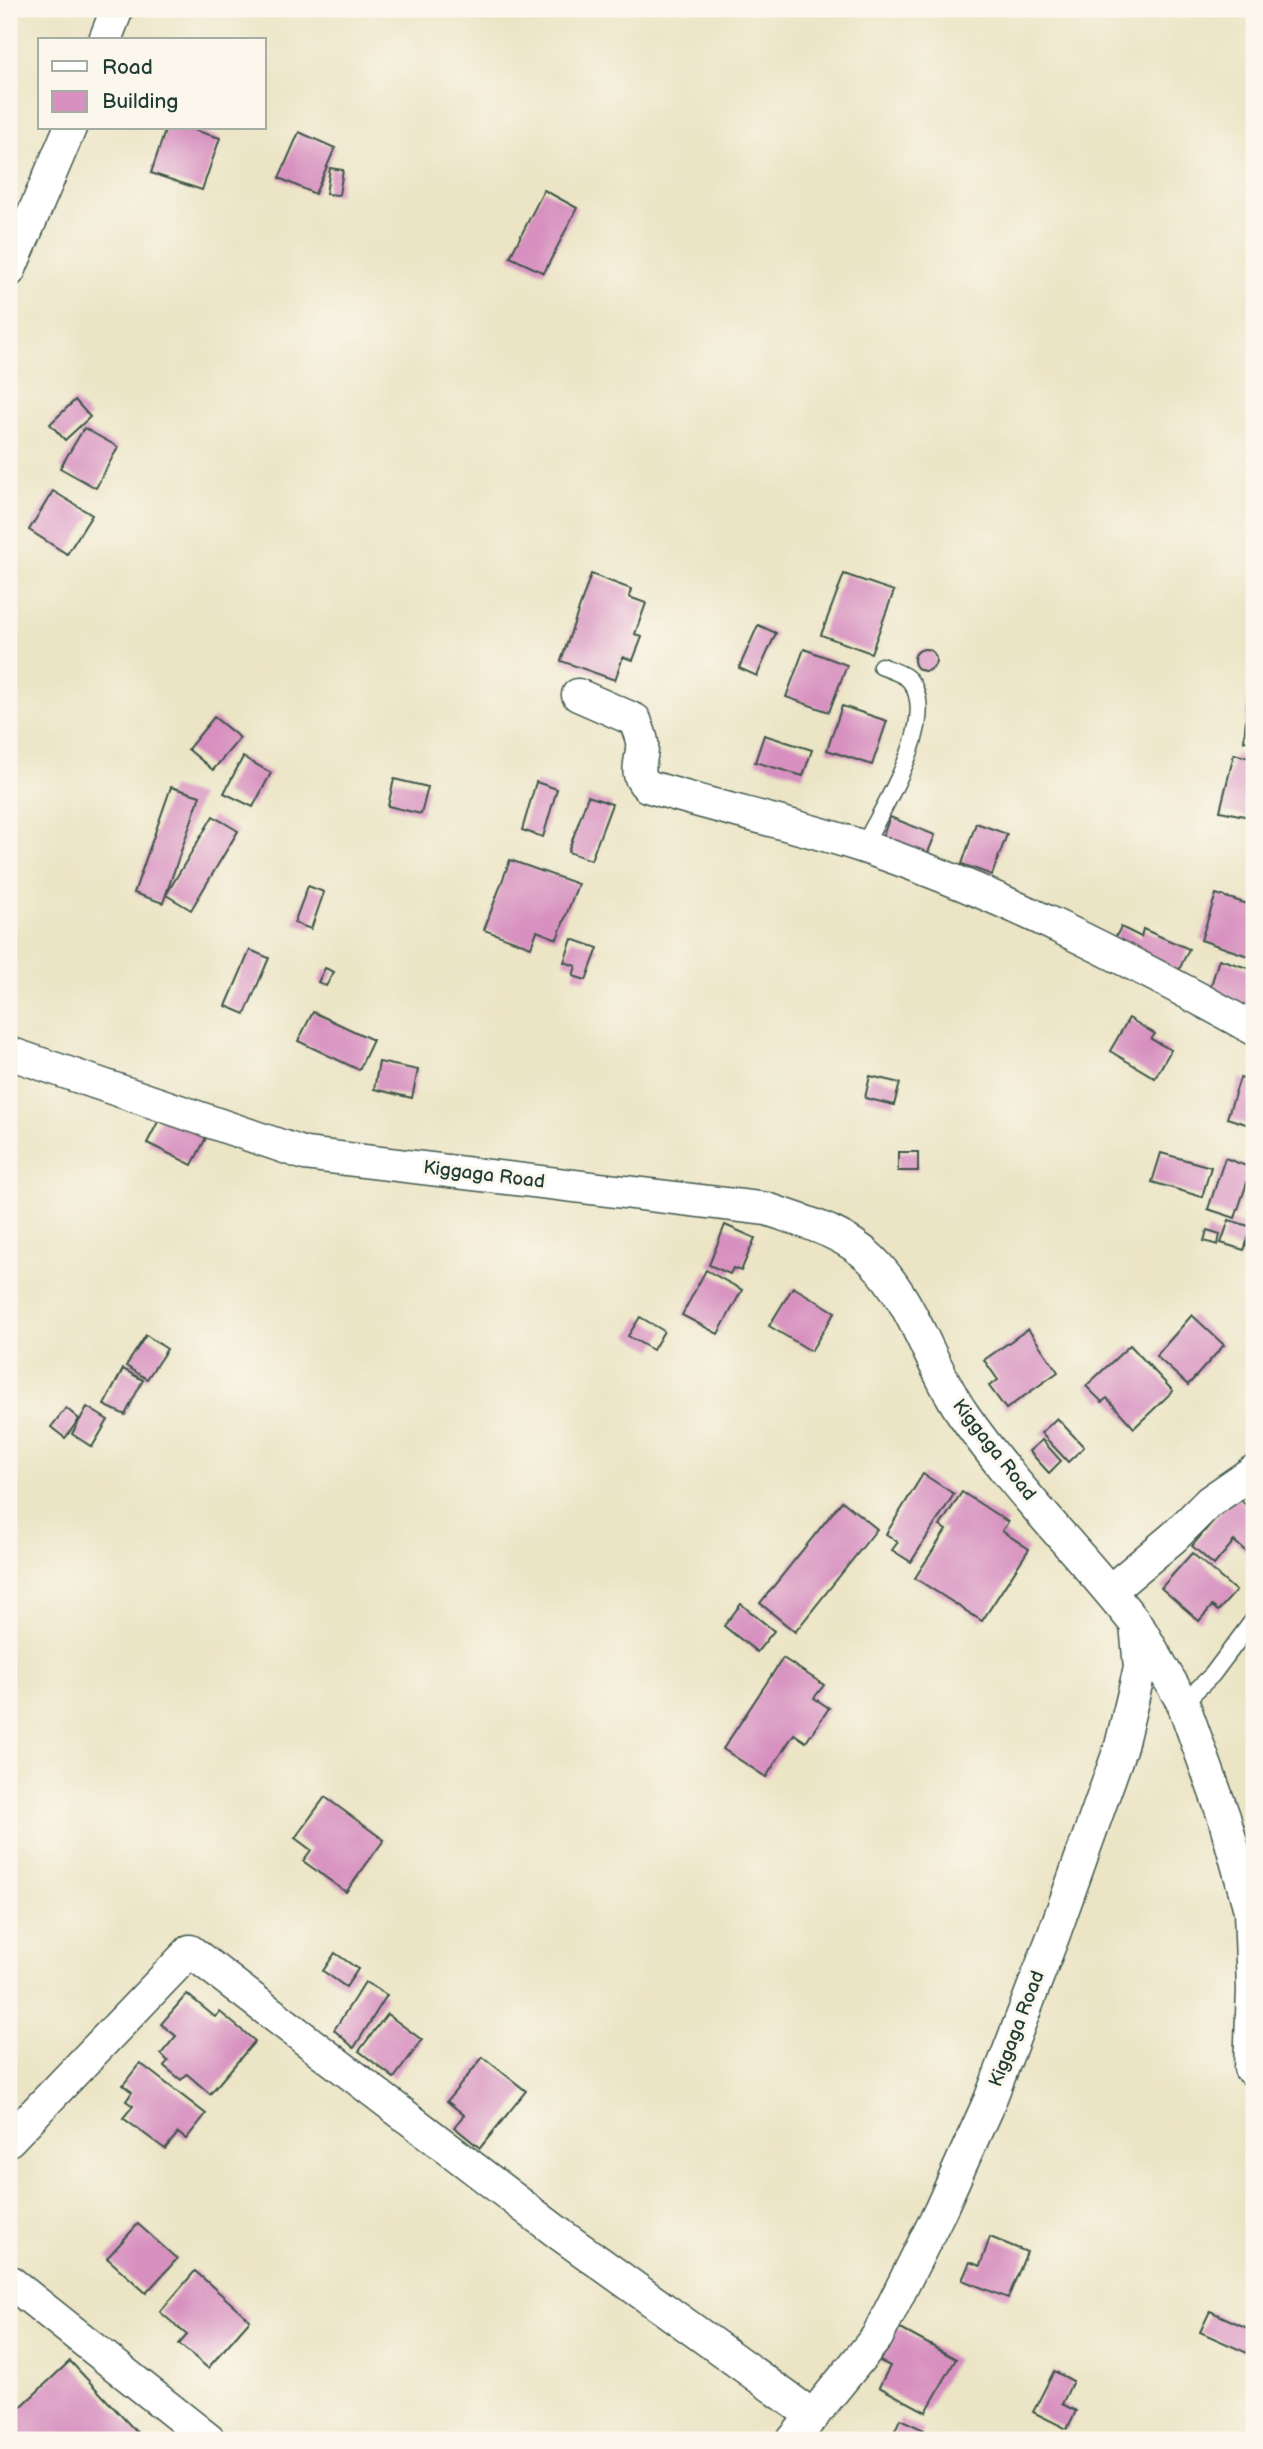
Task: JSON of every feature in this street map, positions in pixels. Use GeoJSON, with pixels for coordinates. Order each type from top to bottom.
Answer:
{"type":"FeatureCollection","features":[{"type":"Feature","properties":{"kind":"street"},"geometry":{"type":"LineString","coordinates":[[106,38],[117,9]]}},
{"type":"Feature","properties":{"kind":"street"},"geometry":{"type":"LineString","coordinates":[[9,271],[69,130]]}},
{"type":"Feature","properties":{"kind":"street"},"geometry":{"type":"LineString","coordinates":[[578,695],[635,720],[642,743],[638,770],[640,779],[647,786],[863,847],[1029,915],[1155,975],[1254,1029]]}},
{"type":"Feature","properties":{"kind":"street","name":"Kiggaga Road"},"geometry":{"type":"LineString","coordinates":[[9,1053],[304,1154],[767,1209],[836,1232],[870,1258],[887,1277],[962,1412],[1136,1624],[1140,1668],[1121,1746],[1054,1934],[990,2100],[939,2213],[877,2337],[803,2428]]}},
{"type":"Feature","properties":{"kind":"street"},"geometry":{"type":"LineString","coordinates":[[1110,1591],[1174,1537],[1209,1502],[1254,1471]]}},
{"type":"Feature","properties":{"kind":"street"},"geometry":{"type":"LineString","coordinates":[[1136,1624],[1183,1703],[1224,1817],[1252,1907],[1254,1989],[1251,2002],[1250,2068]]}},
{"type":"Feature","properties":{"kind":"street"},"geometry":{"type":"LineString","coordinates":[[9,2140],[190,1951],[561,2235],[803,2428]]}},
{"type":"Feature","properties":{"kind":"street"},"geometry":{"type":"LineString","coordinates":[[9,2281],[209,2440]]}},
{"type":"Feature","properties":{"kind":"lane"},"geometry":{"type":"LineString","coordinates":[[863,847],[914,743],[920,701],[909,680],[881,666]]}},
{"type":"Feature","properties":{"kind":"lane"},"geometry":{"type":"LineString","coordinates":[[1183,1703],[1212,1675],[1254,1619]]}},
{"type":"Feature","properties":{"kind":"building"},"geometry":{"type":"Polygon","coordinates":[[[165,130],[194,130],[220,138],[202,190],[151,173],[165,130]]]}},
{"type":"Feature","properties":{"kind":"building"},"geometry":{"type":"Polygon","coordinates":[[[299,132],[335,148],[315,194],[279,178],[299,132]]]}},
{"type":"Feature","properties":{"kind":"building"},"geometry":{"type":"Polygon","coordinates":[[[330,168],[343,170],[339,195],[326,194],[330,168]]]}},
{"type":"Feature","properties":{"kind":"building"},"geometry":{"type":"Polygon","coordinates":[[[544,190],[577,208],[544,273],[510,257],[544,190]]]}},
{"type":"Feature","properties":{"kind":"building"},"geometry":{"type":"Polygon","coordinates":[[[75,400],[90,417],[65,440],[50,424],[75,400]]]}},
{"type":"Feature","properties":{"kind":"building"},"geometry":{"type":"Polygon","coordinates":[[[84,428],[118,447],[96,488],[60,468],[84,428]]]}},
{"type":"Feature","properties":{"kind":"building"},"geometry":{"type":"Polygon","coordinates":[[[53,491],[92,515],[67,554],[29,530],[53,491]]]}},
{"type":"Feature","properties":{"kind":"building"},"geometry":{"type":"Polygon","coordinates":[[[591,574],[631,589],[629,597],[646,603],[635,634],[642,637],[633,660],[623,657],[615,680],[561,661],[591,574]]]}},
{"type":"Feature","properties":{"kind":"building"},"geometry":{"type":"Polygon","coordinates":[[[844,574],[894,591],[871,653],[821,635],[844,574]]]}},
{"type":"Feature","properties":{"kind":"building"},"geometry":{"type":"Polygon","coordinates":[[[758,625],[776,633],[757,676],[739,668],[758,625]]]}},
{"type":"Feature","properties":{"kind":"building"},"geometry":{"type":"Polygon","coordinates":[[[804,649],[847,665],[829,712],[786,697],[804,649]]]}},
{"type":"Feature","properties":{"kind":"building"},"geometry":{"type":"Polygon","coordinates":[[[925,649],[933,652],[936,660],[933,668],[925,671],[917,668],[914,660],[917,652],[925,649]]]}},
{"type":"Feature","properties":{"kind":"building"},"geometry":{"type":"Polygon","coordinates":[[[1248,695],[1254,696],[1254,742],[1244,741],[1248,695]]]}},
{"type":"Feature","properties":{"kind":"building"},"geometry":{"type":"Polygon","coordinates":[[[842,706],[887,721],[872,765],[827,750],[842,706]]]}},
{"type":"Feature","properties":{"kind":"building"},"geometry":{"type":"Polygon","coordinates":[[[214,717],[240,738],[213,770],[188,749],[214,717]]]}},
{"type":"Feature","properties":{"kind":"building"},"geometry":{"type":"Polygon","coordinates":[[[764,735],[812,750],[803,776],[755,762],[764,735]]]}},
{"type":"Feature","properties":{"kind":"building"},"geometry":{"type":"Polygon","coordinates":[[[1234,754],[1254,759],[1254,818],[1220,811],[1234,754]]]}},
{"type":"Feature","properties":{"kind":"building"},"geometry":{"type":"Polygon","coordinates":[[[243,757],[271,773],[253,807],[224,793],[243,757]]]}},
{"type":"Feature","properties":{"kind":"building"},"geometry":{"type":"Polygon","coordinates":[[[394,779],[428,787],[421,814],[388,806],[394,779]]]}},
{"type":"Feature","properties":{"kind":"building"},"geometry":{"type":"Polygon","coordinates":[[[536,782],[557,789],[543,837],[522,830],[536,782]]]}},
{"type":"Feature","properties":{"kind":"building"},"geometry":{"type":"Polygon","coordinates":[[[171,787],[200,796],[163,903],[134,893],[171,787]]]}},
{"type":"Feature","properties":{"kind":"building"},"geometry":{"type":"Polygon","coordinates":[[[588,796],[612,804],[591,860],[568,852],[588,796]]]}},
{"type":"Feature","properties":{"kind":"building"},"geometry":{"type":"Polygon","coordinates":[[[213,816],[238,831],[191,910],[166,895],[213,816]]]}},
{"type":"Feature","properties":{"kind":"building"},"geometry":{"type":"Polygon","coordinates":[[[890,817],[935,835],[925,860],[880,843],[890,817]]]}},
{"type":"Feature","properties":{"kind":"building"},"geometry":{"type":"Polygon","coordinates":[[[976,823],[1007,834],[992,875],[962,864],[976,823]]]}},
{"type":"Feature","properties":{"kind":"building"},"geometry":{"type":"Polygon","coordinates":[[[510,860],[578,884],[557,939],[537,931],[531,947],[484,930],[510,860]]]}},
{"type":"Feature","properties":{"kind":"building"},"geometry":{"type":"Polygon","coordinates":[[[308,886],[324,892],[311,929],[294,923],[308,886]]]}},
{"type":"Feature","properties":{"kind":"building"},"geometry":{"type":"Polygon","coordinates":[[[1216,894],[1254,906],[1254,958],[1201,940],[1216,894]]]}},
{"type":"Feature","properties":{"kind":"building"},"geometry":{"type":"Polygon","coordinates":[[[1121,927],[1141,937],[1143,929],[1189,949],[1178,972],[1133,952],[1135,947],[1115,938],[1121,927]]]}},
{"type":"Feature","properties":{"kind":"building"},"geometry":{"type":"Polygon","coordinates":[[[572,939],[598,948],[586,980],[573,976],[576,966],[564,962],[572,939]]]}},
{"type":"Feature","properties":{"kind":"building"},"geometry":{"type":"Polygon","coordinates":[[[250,950],[269,958],[245,1014],[226,1006],[250,950]]]}},
{"type":"Feature","properties":{"kind":"building"},"geometry":{"type":"Polygon","coordinates":[[[1219,959],[1254,970],[1254,983],[1245,1011],[1207,999],[1219,959]]]}},
{"type":"Feature","properties":{"kind":"building"},"geometry":{"type":"Polygon","coordinates":[[[325,968],[334,972],[326,986],[318,982],[325,968]]]}},
{"type":"Feature","properties":{"kind":"building"},"geometry":{"type":"Polygon","coordinates":[[[313,1012],[373,1040],[359,1070],[298,1041],[313,1012]]]}},
{"type":"Feature","properties":{"kind":"building"},"geometry":{"type":"Polygon","coordinates":[[[1129,1018],[1155,1034],[1151,1039],[1171,1050],[1155,1078],[1110,1051],[1129,1018]]]}},
{"type":"Feature","properties":{"kind":"building"},"geometry":{"type":"Polygon","coordinates":[[[379,1062],[418,1070],[412,1098],[374,1089],[379,1062]]]}},
{"type":"Feature","properties":{"kind":"building"},"geometry":{"type":"Polygon","coordinates":[[[870,1076],[900,1083],[894,1105],[865,1098],[870,1076]]]}},
{"type":"Feature","properties":{"kind":"building"},"geometry":{"type":"Polygon","coordinates":[[[1240,1078],[1254,1082],[1252,1126],[1227,1118],[1240,1078]]]}},
{"type":"Feature","properties":{"kind":"building"},"geometry":{"type":"Polygon","coordinates":[[[164,1110],[209,1132],[192,1165],[147,1143],[164,1110]]]}},
{"type":"Feature","properties":{"kind":"building"},"geometry":{"type":"Polygon","coordinates":[[[898,1152],[918,1152],[918,1171],[898,1171],[898,1152]]]}},
{"type":"Feature","properties":{"kind":"building"},"geometry":{"type":"Polygon","coordinates":[[[1161,1153],[1211,1167],[1202,1197],[1152,1182],[1161,1153]]]}},
{"type":"Feature","properties":{"kind":"building"},"geometry":{"type":"Polygon","coordinates":[[[1225,1158],[1252,1168],[1235,1218],[1208,1209],[1225,1158]]]}},
{"type":"Feature","properties":{"kind":"building"},"geometry":{"type":"Polygon","coordinates":[[[1229,1220],[1252,1227],[1244,1250],[1221,1243],[1229,1220]]]}},
{"type":"Feature","properties":{"kind":"building"},"geometry":{"type":"Polygon","coordinates":[[[725,1225],[755,1238],[741,1271],[733,1268],[730,1274],[709,1265],[725,1225]]]}},
{"type":"Feature","properties":{"kind":"building"},"geometry":{"type":"Polygon","coordinates":[[[1207,1230],[1220,1234],[1218,1245],[1204,1241],[1207,1230]]]}},
{"type":"Feature","properties":{"kind":"building"},"geometry":{"type":"Polygon","coordinates":[[[706,1270],[742,1290],[718,1334],[682,1315],[706,1270]]]}},
{"type":"Feature","properties":{"kind":"building"},"geometry":{"type":"Polygon","coordinates":[[[793,1287],[835,1312],[811,1351],[769,1326],[793,1287]]]}},
{"type":"Feature","properties":{"kind":"building"},"geometry":{"type":"Polygon","coordinates":[[[1192,1315],[1224,1345],[1188,1385],[1156,1356],[1192,1315]]]}},
{"type":"Feature","properties":{"kind":"building"},"geometry":{"type":"Polygon","coordinates":[[[640,1317],[664,1331],[653,1350],[628,1336],[640,1317]]]}},
{"type":"Feature","properties":{"kind":"building"},"geometry":{"type":"Polygon","coordinates":[[[1028,1329],[1058,1372],[1006,1409],[989,1386],[998,1380],[984,1360],[1028,1329]]]}},
{"type":"Feature","properties":{"kind":"building"},"geometry":{"type":"Polygon","coordinates":[[[146,1335],[167,1349],[147,1379],[126,1366],[146,1335]]]}},
{"type":"Feature","properties":{"kind":"building"},"geometry":{"type":"Polygon","coordinates":[[[1130,1345],[1173,1391],[1134,1428],[1107,1398],[1102,1402],[1086,1386],[1130,1345]]]}},
{"type":"Feature","properties":{"kind":"building"},"geometry":{"type":"Polygon","coordinates":[[[123,1369],[143,1380],[125,1415],[104,1405],[123,1369]]]}},
{"type":"Feature","properties":{"kind":"building"},"geometry":{"type":"Polygon","coordinates":[[[87,1407],[108,1420],[92,1447],[72,1434],[87,1407]]]}},
{"type":"Feature","properties":{"kind":"building"},"geometry":{"type":"Polygon","coordinates":[[[66,1408],[79,1419],[65,1438],[51,1427],[66,1408]]]}},
{"type":"Feature","properties":{"kind":"building"},"geometry":{"type":"Polygon","coordinates":[[[1057,1418],[1084,1447],[1068,1462],[1041,1433],[1057,1418]]]}},
{"type":"Feature","properties":{"kind":"building"},"geometry":{"type":"Polygon","coordinates":[[[1042,1440],[1061,1461],[1049,1473],[1029,1451],[1042,1440]]]}},
{"type":"Feature","properties":{"kind":"building"},"geometry":{"type":"Polygon","coordinates":[[[923,1474],[954,1494],[911,1562],[892,1550],[898,1542],[886,1534],[923,1474]]]}},
{"type":"Feature","properties":{"kind":"building"},"geometry":{"type":"Polygon","coordinates":[[[962,1492],[1008,1522],[1002,1531],[1029,1549],[982,1621],[915,1578],[946,1530],[940,1526],[962,1492]]]}},
{"type":"Feature","properties":{"kind":"building"},"geometry":{"type":"Polygon","coordinates":[[[1235,1495],[1254,1512],[1254,1555],[1252,1557],[1234,1541],[1214,1565],[1192,1546],[1235,1495]]]}},
{"type":"Feature","properties":{"kind":"building"},"geometry":{"type":"Polygon","coordinates":[[[842,1501],[877,1529],[795,1632],[760,1603],[842,1501]]]}},
{"type":"Feature","properties":{"kind":"building"},"geometry":{"type":"Polygon","coordinates":[[[1192,1553],[1236,1591],[1218,1611],[1212,1606],[1199,1621],[1161,1588],[1192,1553]]]}},
{"type":"Feature","properties":{"kind":"building"},"geometry":{"type":"Polygon","coordinates":[[[741,1604],[774,1631],[757,1652],[724,1626],[741,1604]]]}},
{"type":"Feature","properties":{"kind":"building"},"geometry":{"type":"Polygon","coordinates":[[[783,1658],[824,1685],[814,1698],[829,1708],[806,1742],[794,1734],[766,1777],[723,1749],[783,1658]]]}},
{"type":"Feature","properties":{"kind":"building"},"geometry":{"type":"Polygon","coordinates":[[[325,1797],[384,1840],[346,1892],[303,1861],[311,1850],[295,1838],[325,1797]]]}},
{"type":"Feature","properties":{"kind":"building"},"geometry":{"type":"Polygon","coordinates":[[[335,1953],[358,1969],[346,1987],[323,1971],[335,1953]]]}},
{"type":"Feature","properties":{"kind":"building"},"geometry":{"type":"Polygon","coordinates":[[[365,1982],[387,1995],[354,2048],[334,2030],[365,1982]]]}},
{"type":"Feature","properties":{"kind":"building"},"geometry":{"type":"Polygon","coordinates":[[[187,1994],[215,2017],[220,2012],[255,2041],[210,2094],[187,2074],[181,2080],[164,2066],[168,2061],[161,2054],[176,2036],[161,2024],[187,1994]]]}},
{"type":"Feature","properties":{"kind":"building"},"geometry":{"type":"Polygon","coordinates":[[[387,2014],[422,2040],[394,2078],[359,2051],[387,2014]]]}},
{"type":"Feature","properties":{"kind":"building"},"geometry":{"type":"Polygon","coordinates":[[[483,2057],[526,2091],[480,2148],[454,2127],[464,2115],[447,2101],[483,2057]]]}},
{"type":"Feature","properties":{"kind":"building"},"geometry":{"type":"Polygon","coordinates":[[[140,2063],[206,2114],[186,2139],[178,2133],[165,2149],[123,2118],[133,2106],[126,2101],[132,2092],[123,2085],[140,2063]]]}},
{"type":"Feature","properties":{"kind":"building"},"geometry":{"type":"Polygon","coordinates":[[[138,2224],[177,2259],[146,2293],[107,2258],[138,2224]]]}},
{"type":"Feature","properties":{"kind":"building"},"geometry":{"type":"Polygon","coordinates":[[[990,2237],[1027,2252],[1008,2298],[962,2280],[970,2262],[980,2266],[990,2237]]]}},
{"type":"Feature","properties":{"kind":"building"},"geometry":{"type":"Polygon","coordinates":[[[195,2271],[250,2320],[208,2368],[179,2344],[187,2335],[160,2312],[195,2271]]]}},
{"type":"Feature","properties":{"kind":"building"},"geometry":{"type":"Polygon","coordinates":[[[1210,2311],[1254,2331],[1247,2353],[1200,2332],[1210,2311]]]}},
{"type":"Feature","properties":{"kind":"building"},"geometry":{"type":"Polygon","coordinates":[[[897,2327],[956,2359],[926,2412],[879,2387],[890,2366],[878,2360],[897,2327]]]}},
{"type":"Feature","properties":{"kind":"building"},"geometry":{"type":"Polygon","coordinates":[[[70,2361],[144,2440],[9,2440],[9,2418],[70,2361]]]}},
{"type":"Feature","properties":{"kind":"building"},"geometry":{"type":"Polygon","coordinates":[[[1054,2371],[1073,2381],[1062,2404],[1076,2411],[1067,2429],[1033,2412],[1054,2371]]]}},
{"type":"Feature","properties":{"kind":"building"},"geometry":{"type":"Polygon","coordinates":[[[900,2419],[924,2430],[919,2440],[891,2439],[900,2419]]]}}]}
